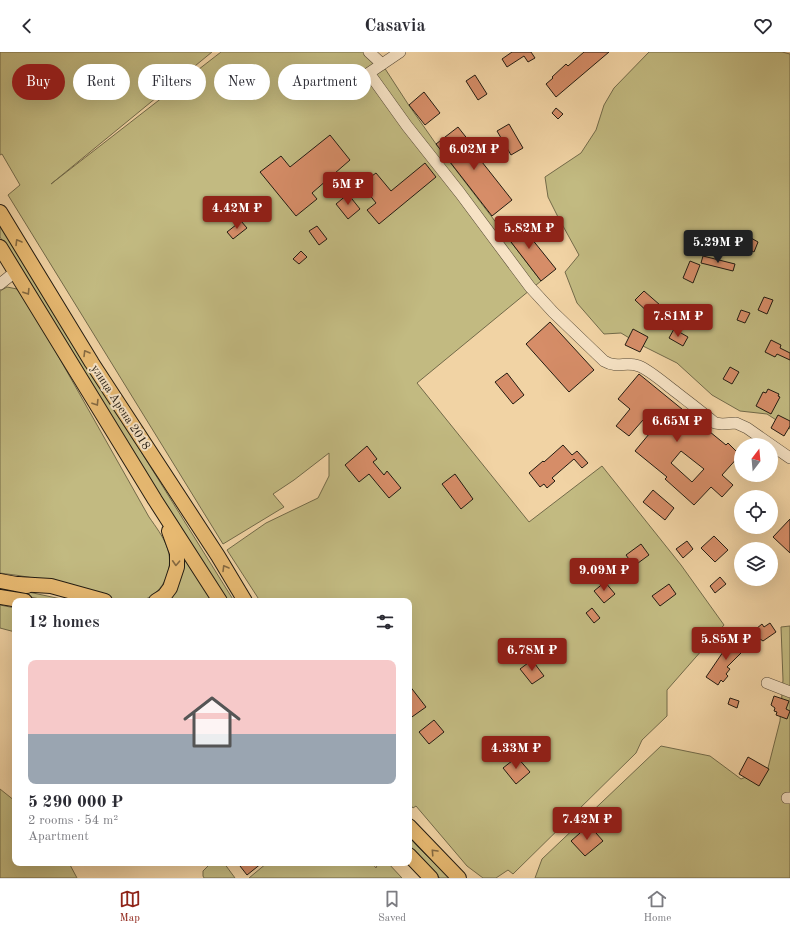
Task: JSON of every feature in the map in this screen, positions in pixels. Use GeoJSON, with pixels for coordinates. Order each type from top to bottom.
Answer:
{"type":"FeatureCollection","features":[{"type":"Feature","properties":{"kind":"main road","name":"улица Арена 2018"},"geometry":{"type":"LineString","coordinates":[[0,212],[92,363],[218,556],[243,598]]}},
{"type":"Feature","properties":{"kind":"main road","name":"улица Арена 2018"},"geometry":{"type":"LineString","coordinates":[[0,247],[218,598]]}},
{"type":"Feature","properties":{"kind":"main road"},"geometry":{"type":"LineString","coordinates":[[156,500],[177,553],[177,567],[170,588],[161,598]]}},
{"type":"Feature","properties":{"kind":"main road"},"geometry":{"type":"LineString","coordinates":[[0,581],[73,598]]}},
{"type":"Feature","properties":{"kind":"main road"},"geometry":{"type":"LineString","coordinates":[[18,584],[51,586],[94,598]]}},
{"type":"Feature","properties":{"kind":"main road"},"geometry":{"type":"LineString","coordinates":[[0,596],[12,598]]}},
{"type":"Feature","properties":{"kind":"main road"},"geometry":{"type":"LineString","coordinates":[[412,829],[459,878]]}},
{"type":"Feature","properties":{"kind":"main road"},"geometry":{"type":"LineString","coordinates":[[412,858],[432,878]]}},
{"type":"Feature","properties":{"kind":"main road"},"geometry":{"type":"LineString","coordinates":[[408,866],[420,878]]}},
{"type":"Feature","properties":{"kind":"street"},"geometry":{"type":"LineString","coordinates":[[369,52],[382,64]]}},
{"type":"Feature","properties":{"kind":"street"},"geometry":{"type":"LineString","coordinates":[[400,52],[369,73],[407,126],[460,193],[530,287],[554,312],[604,361],[610,365],[630,364],[640,366],[657,377],[715,423],[736,423],[747,428],[790,458]]}},
{"type":"Feature","properties":{"kind":"street"},"geometry":{"type":"LineString","coordinates":[[0,284],[15,272]]}},
{"type":"Feature","properties":{"kind":"street"},"geometry":{"type":"LineString","coordinates":[[767,683],[790,692]]}},
{"type":"Feature","properties":{"kind":"shaded area"},"geometry":{"type":"Polygon","coordinates":[[[0,52],[212,52],[197,64],[138,64],[138,100],[153,100],[51,184],[159,100],[206,100],[206,64],[221,52],[371,52],[382,64],[436,144],[541,281],[417,383],[529,522],[602,466],[681,565],[724,625],[667,690],[667,716],[642,740],[636,753],[513,874],[508,870],[496,878],[483,878],[467,866],[416,806],[413,808],[412,807],[412,598],[258,598],[227,550],[266,523],[318,498],[329,476],[329,453],[273,494],[284,507],[223,544],[8,195],[20,185],[2,154],[0,155],[0,52]]]}},
{"type":"Feature","properties":{"kind":"shaded area"},"geometry":{"type":"Polygon","coordinates":[[[649,52],[782,52],[790,54],[790,429],[767,414],[740,411],[712,395],[677,363],[621,333],[604,334],[577,303],[565,272],[579,255],[548,197],[545,177],[581,153],[596,130],[604,105],[614,88],[649,52]]]}},
{"type":"Feature","properties":{"kind":"shaded area"},"geometry":{"type":"Polygon","coordinates":[[[0,225],[232,598],[223,598],[0,237],[0,225]]]}},
{"type":"Feature","properties":{"kind":"shaded area"},"geometry":{"type":"Polygon","coordinates":[[[7,287],[17,289],[26,299],[149,517],[163,538],[169,553],[169,569],[162,585],[157,592],[148,598],[110,598],[72,586],[36,578],[0,573],[0,291],[7,287]]]}},
{"type":"Feature","properties":{"kind":"shaded area"},"geometry":{"type":"Polygon","coordinates":[[[184,557],[212,598],[164,598],[184,557]]]}},
{"type":"Feature","properties":{"kind":"shaded area"},"geometry":{"type":"Polygon","coordinates":[[[0,586],[56,598],[35,598],[0,591],[0,586]]]}},
{"type":"Feature","properties":{"kind":"shaded area"},"geometry":{"type":"Polygon","coordinates":[[[0,605],[12,607],[12,631],[0,628],[0,605]]]}},
{"type":"Feature","properties":{"kind":"shaded area"},"geometry":{"type":"Polygon","coordinates":[[[790,626],[790,878],[535,878],[542,859],[661,746],[710,756],[741,779],[768,768],[780,721],[783,680],[781,627],[790,626]]]}},
{"type":"Feature","properties":{"kind":"shaded area"},"geometry":{"type":"Polygon","coordinates":[[[0,789],[12,799],[12,866],[71,866],[77,878],[0,878],[0,789]]]}},
{"type":"Feature","properties":{"kind":"shaded area"},"geometry":{"type":"Polygon","coordinates":[[[412,840],[449,878],[440,878],[412,850],[412,840]]]}},
{"type":"Feature","properties":{"kind":"shaded area"},"geometry":{"type":"Polygon","coordinates":[[[208,866],[226,866],[235,878],[204,878],[203,871],[208,866]]]}},
{"type":"Feature","properties":{"kind":"shaded area"},"geometry":{"type":"Polygon","coordinates":[[[263,866],[374,866],[376,868],[377,866],[391,866],[402,878],[249,878],[263,866]]]}},
{"type":"Feature","properties":{"kind":"building"},"geometry":{"type":"Polygon","coordinates":[[[512,52],[531,52],[535,58],[528,62],[524,56],[507,67],[502,59],[512,52]]]}},
{"type":"Feature","properties":{"kind":"building"},"geometry":{"type":"Polygon","coordinates":[[[584,52],[609,52],[556,97],[546,84],[566,64],[568,66],[584,52]]]}},
{"type":"Feature","properties":{"kind":"building"},"geometry":{"type":"Polygon","coordinates":[[[475,75],[487,94],[478,100],[466,81],[475,75]]]}},
{"type":"Feature","properties":{"kind":"building"},"geometry":{"type":"Polygon","coordinates":[[[424,92],[440,113],[425,125],[409,105],[424,92]]]}},
{"type":"Feature","properties":{"kind":"building"},"geometry":{"type":"Polygon","coordinates":[[[556,108],[563,114],[558,119],[552,113],[556,108]]]}},
{"type":"Feature","properties":{"kind":"building"},"geometry":{"type":"Polygon","coordinates":[[[509,124],[523,148],[511,155],[497,131],[509,124]]]}},
{"type":"Feature","properties":{"kind":"building"},"geometry":{"type":"Polygon","coordinates":[[[458,127],[484,160],[482,162],[512,200],[492,216],[436,144],[458,127]]]}},
{"type":"Feature","properties":{"kind":"building"},"geometry":{"type":"Polygon","coordinates":[[[330,135],[350,160],[312,193],[317,199],[296,216],[260,172],[281,156],[290,167],[330,135]]]}},
{"type":"Feature","properties":{"kind":"building"},"geometry":{"type":"Polygon","coordinates":[[[425,163],[436,177],[379,224],[367,210],[376,203],[361,184],[376,173],[391,191],[425,163]]]}},
{"type":"Feature","properties":{"kind":"building"},"geometry":{"type":"Polygon","coordinates":[[[348,194],[360,209],[348,219],[336,204],[348,194]]]}},
{"type":"Feature","properties":{"kind":"building"},"geometry":{"type":"Polygon","coordinates":[[[515,218],[556,269],[541,281],[501,229],[515,218]]]}},
{"type":"Feature","properties":{"kind":"building"},"geometry":{"type":"Polygon","coordinates":[[[241,221],[247,228],[233,239],[227,232],[241,221]]]}},
{"type":"Feature","properties":{"kind":"building"},"geometry":{"type":"Polygon","coordinates":[[[317,226],[327,239],[319,245],[309,231],[317,226]]]}},
{"type":"Feature","properties":{"kind":"building"},"geometry":{"type":"Polygon","coordinates":[[[751,238],[758,242],[754,252],[746,248],[751,238]]]}},
{"type":"Feature","properties":{"kind":"building"},"geometry":{"type":"Polygon","coordinates":[[[301,251],[307,257],[299,264],[293,259],[301,251]]]}},
{"type":"Feature","properties":{"kind":"building"},"geometry":{"type":"Polygon","coordinates":[[[703,256],[735,264],[733,271],[701,263],[703,256]]]}},
{"type":"Feature","properties":{"kind":"building"},"geometry":{"type":"Polygon","coordinates":[[[690,261],[700,265],[693,283],[683,278],[690,261]]]}},
{"type":"Feature","properties":{"kind":"building"},"geometry":{"type":"Polygon","coordinates":[[[644,291],[660,305],[651,315],[635,300],[644,291]]]}},
{"type":"Feature","properties":{"kind":"building"},"geometry":{"type":"Polygon","coordinates":[[[764,297],[773,300],[767,314],[758,310],[764,297]]]}},
{"type":"Feature","properties":{"kind":"building"},"geometry":{"type":"Polygon","coordinates":[[[741,310],[750,313],[745,323],[737,320],[741,310]]]}},
{"type":"Feature","properties":{"kind":"building"},"geometry":{"type":"Polygon","coordinates":[[[550,322],[594,370],[569,392],[526,344],[550,322]]]}},
{"type":"Feature","properties":{"kind":"building"},"geometry":{"type":"Polygon","coordinates":[[[633,329],[648,337],[640,352],[625,345],[633,329]]]}},
{"type":"Feature","properties":{"kind":"building"},"geometry":{"type":"Polygon","coordinates":[[[674,329],[688,337],[683,346],[669,338],[674,329]]]}},
{"type":"Feature","properties":{"kind":"building"},"geometry":{"type":"Polygon","coordinates":[[[771,340],[781,345],[780,348],[790,353],[790,360],[777,354],[775,357],[765,352],[771,340]]]}},
{"type":"Feature","properties":{"kind":"building"},"geometry":{"type":"Polygon","coordinates":[[[730,367],[739,372],[732,384],[723,379],[730,367]]]}},
{"type":"Feature","properties":{"kind":"building"},"geometry":{"type":"Polygon","coordinates":[[[507,373],[524,395],[513,404],[495,382],[507,373]]]}},
{"type":"Feature","properties":{"kind":"building"},"geometry":{"type":"Polygon","coordinates":[[[639,374],[726,445],[728,443],[734,449],[734,462],[722,475],[733,485],[722,497],[711,487],[694,505],[665,479],[667,477],[635,451],[654,428],[643,420],[629,436],[616,426],[630,409],[618,399],[639,374]],[[681,451],[671,463],[692,482],[704,469],[681,451]]]}},
{"type":"Feature","properties":{"kind":"building"},"geometry":{"type":"Polygon","coordinates":[[[768,389],[779,394],[778,396],[780,397],[771,414],[756,406],[763,392],[766,393],[768,389]]]}},
{"type":"Feature","properties":{"kind":"building"},"geometry":{"type":"Polygon","coordinates":[[[778,415],[790,421],[790,426],[784,436],[771,428],[778,415]]]}},
{"type":"Feature","properties":{"kind":"building"},"geometry":{"type":"Polygon","coordinates":[[[563,445],[572,455],[577,451],[588,463],[582,468],[574,459],[552,478],[555,481],[547,488],[544,484],[540,487],[529,473],[563,445]]]}},
{"type":"Feature","properties":{"kind":"building"},"geometry":{"type":"Polygon","coordinates":[[[367,446],[377,459],[373,462],[384,475],[387,471],[401,488],[389,498],[369,474],[359,482],[345,465],[367,446]]]}},
{"type":"Feature","properties":{"kind":"building"},"geometry":{"type":"Polygon","coordinates":[[[455,474],[473,499],[461,509],[442,484],[455,474]]]}},
{"type":"Feature","properties":{"kind":"building"},"geometry":{"type":"Polygon","coordinates":[[[653,490],[674,508],[665,520],[643,502],[653,490]]]}},
{"type":"Feature","properties":{"kind":"building"},"geometry":{"type":"Polygon","coordinates":[[[790,519],[790,553],[773,537],[778,534],[778,532],[790,519]]]}},
{"type":"Feature","properties":{"kind":"building"},"geometry":{"type":"Polygon","coordinates":[[[714,536],[728,550],[715,562],[701,548],[714,536]]]}},
{"type":"Feature","properties":{"kind":"building"},"geometry":{"type":"Polygon","coordinates":[[[687,541],[693,549],[683,558],[676,549],[687,541]]]}},
{"type":"Feature","properties":{"kind":"building"},"geometry":{"type":"Polygon","coordinates":[[[641,544],[649,555],[634,566],[626,555],[641,544]]]}},
{"type":"Feature","properties":{"kind":"building"},"geometry":{"type":"Polygon","coordinates":[[[720,577],[726,584],[715,593],[710,586],[720,577]]]}},
{"type":"Feature","properties":{"kind":"building"},"geometry":{"type":"Polygon","coordinates":[[[605,582],[615,594],[604,603],[594,591],[605,582]]]}},
{"type":"Feature","properties":{"kind":"building"},"geometry":{"type":"Polygon","coordinates":[[[669,584],[676,594],[660,606],[652,596],[669,584]]]}},
{"type":"Feature","properties":{"kind":"building"},"geometry":{"type":"Polygon","coordinates":[[[592,608],[600,618],[594,623],[586,613],[592,608]]]}},
{"type":"Feature","properties":{"kind":"building"},"geometry":{"type":"Polygon","coordinates":[[[770,623],[776,632],[763,641],[751,633],[762,624],[764,627],[770,623]]]}},
{"type":"Feature","properties":{"kind":"building"},"geometry":{"type":"Polygon","coordinates":[[[738,637],[748,646],[727,667],[730,669],[726,674],[728,676],[723,682],[721,680],[718,685],[706,677],[723,652],[738,637]]]}},
{"type":"Feature","properties":{"kind":"building"},"geometry":{"type":"Polygon","coordinates":[[[532,660],[544,676],[532,684],[520,669],[532,660]]]}},
{"type":"Feature","properties":{"kind":"building"},"geometry":{"type":"Polygon","coordinates":[[[412,689],[426,707],[412,717],[412,689]]]}},
{"type":"Feature","properties":{"kind":"building"},"geometry":{"type":"Polygon","coordinates":[[[774,696],[789,701],[786,709],[790,711],[787,719],[776,715],[777,712],[774,711],[775,708],[771,705],[774,696]]]}},
{"type":"Feature","properties":{"kind":"building"},"geometry":{"type":"Polygon","coordinates":[[[730,698],[739,701],[737,708],[728,704],[730,698]]]}},
{"type":"Feature","properties":{"kind":"building"},"geometry":{"type":"Polygon","coordinates":[[[434,720],[444,732],[429,744],[419,732],[434,720]]]}},
{"type":"Feature","properties":{"kind":"building"},"geometry":{"type":"Polygon","coordinates":[[[517,757],[530,772],[516,784],[503,768],[517,757]]]}},
{"type":"Feature","properties":{"kind":"building"},"geometry":{"type":"Polygon","coordinates":[[[748,757],[769,769],[759,786],[739,774],[748,757]]]}},
{"type":"Feature","properties":{"kind":"building"},"geometry":{"type":"Polygon","coordinates":[[[589,825],[603,841],[585,856],[571,841],[589,825]]]}},
{"type":"Feature","properties":{"kind":"building"},"geometry":{"type":"Polygon","coordinates":[[[240,866],[258,866],[247,875],[240,866]]]}}]}
